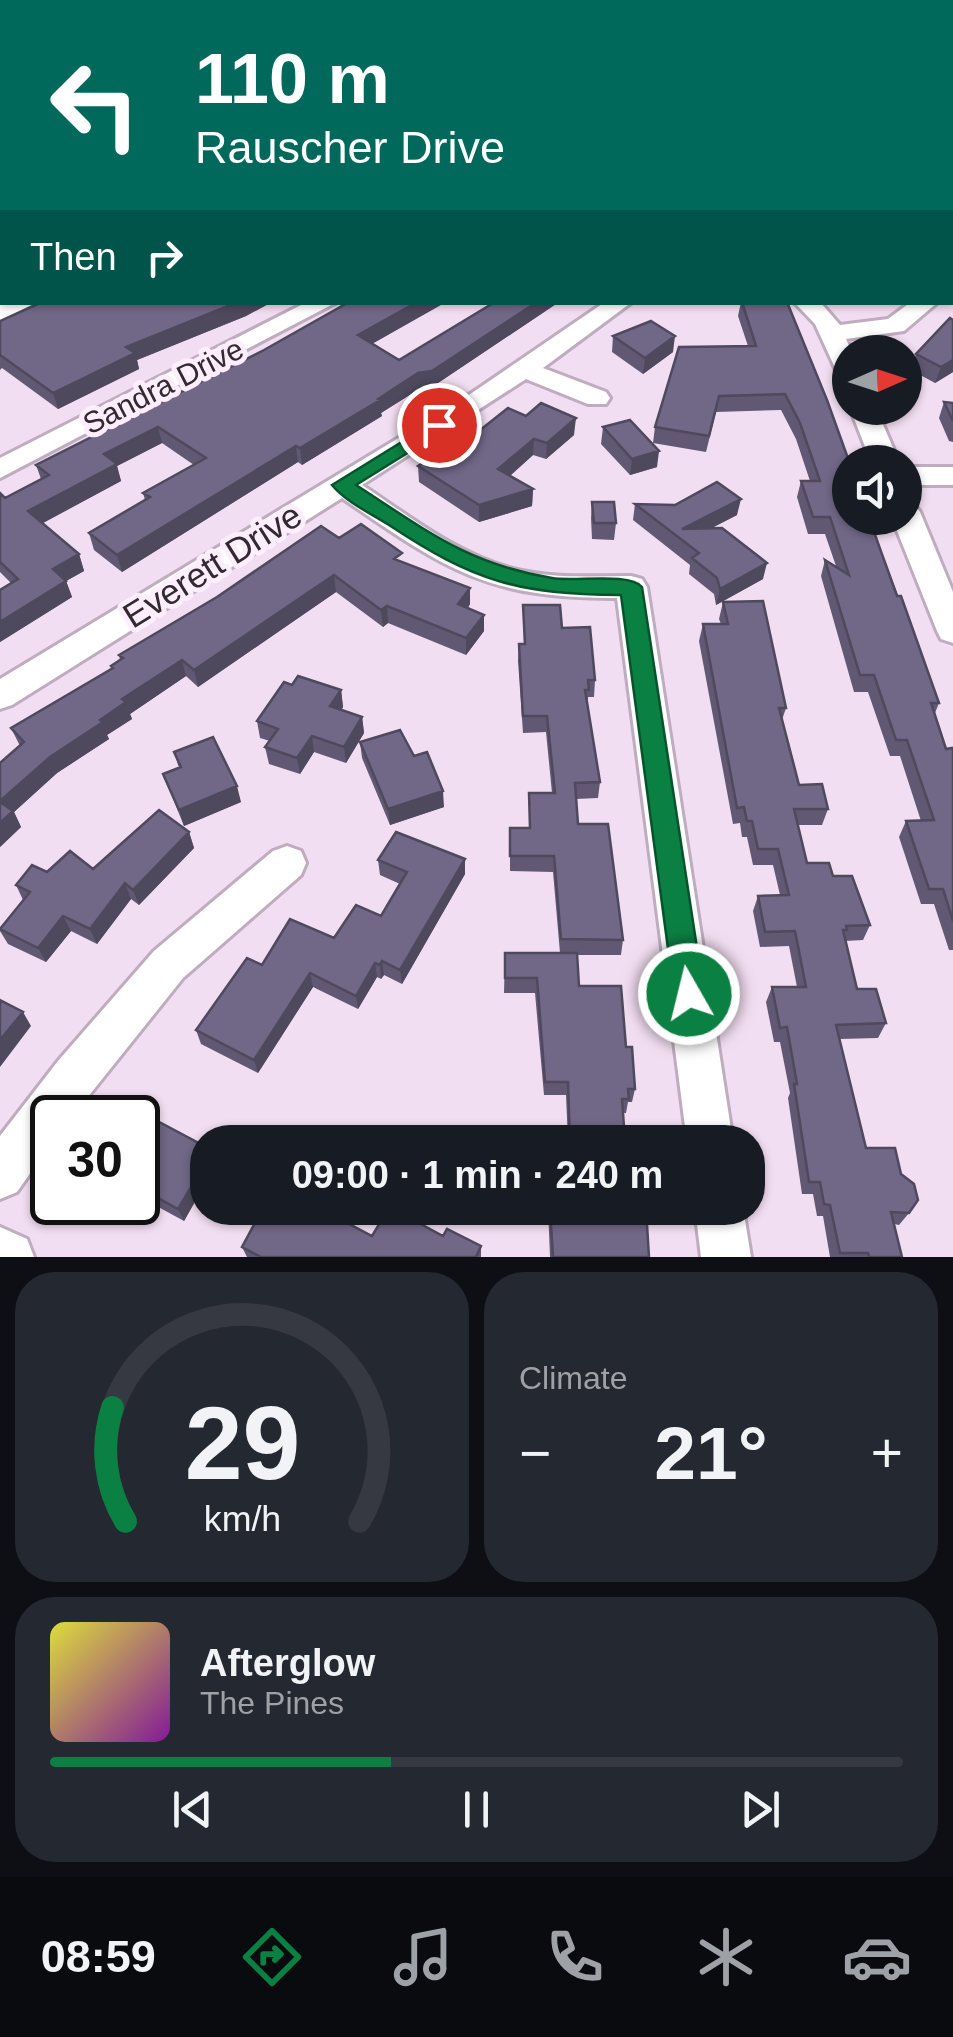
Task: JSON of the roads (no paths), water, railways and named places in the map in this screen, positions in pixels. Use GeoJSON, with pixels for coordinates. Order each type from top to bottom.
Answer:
{"type":"FeatureCollection","features":[{"type":"Feature","properties":{"kind":"street","name":"Sandra Drive"},"geometry":{"type":"LineString","coordinates":[[0,469],[320,305]]}},
{"type":"Feature","properties":{"kind":"street","name":"Everett Drive"},"geometry":{"type":"LineString","coordinates":[[0,696],[342,485],[617,305]]}},
{"type":"Feature","properties":{"kind":"street"},"geometry":{"type":"LineString","coordinates":[[807,305],[826,321],[832,333],[895,326],[923,305]]}},
{"type":"Feature","properties":{"kind":"street"},"geometry":{"type":"LineString","coordinates":[[524,369],[597,398]]}},
{"type":"Feature","properties":{"kind":"street"},"geometry":{"type":"LineString","coordinates":[[922,476],[953,476]]}},
{"type":"Feature","properties":{"kind":"street"},"geometry":{"type":"LineString","coordinates":[[342,485],[452,557],[483,571],[556,586],[631,587],[708,1125]]}},
{"type":"Feature","properties":{"kind":"street"},"geometry":{"type":"LineString","coordinates":[[914,535],[953,631]]}},
{"type":"Feature","properties":{"kind":"street"},"geometry":{"type":"LineString","coordinates":[[0,1175],[100,1041],[156,978],[287,864]]}},
{"type":"Feature","properties":{"kind":"street"},"geometry":{"type":"LineString","coordinates":[[721,1225],[726,1257]]}},
{"type":"Feature","properties":{"kind":"street"},"geometry":{"type":"LineString","coordinates":[[0,1252],[9,1257]]}}]}
